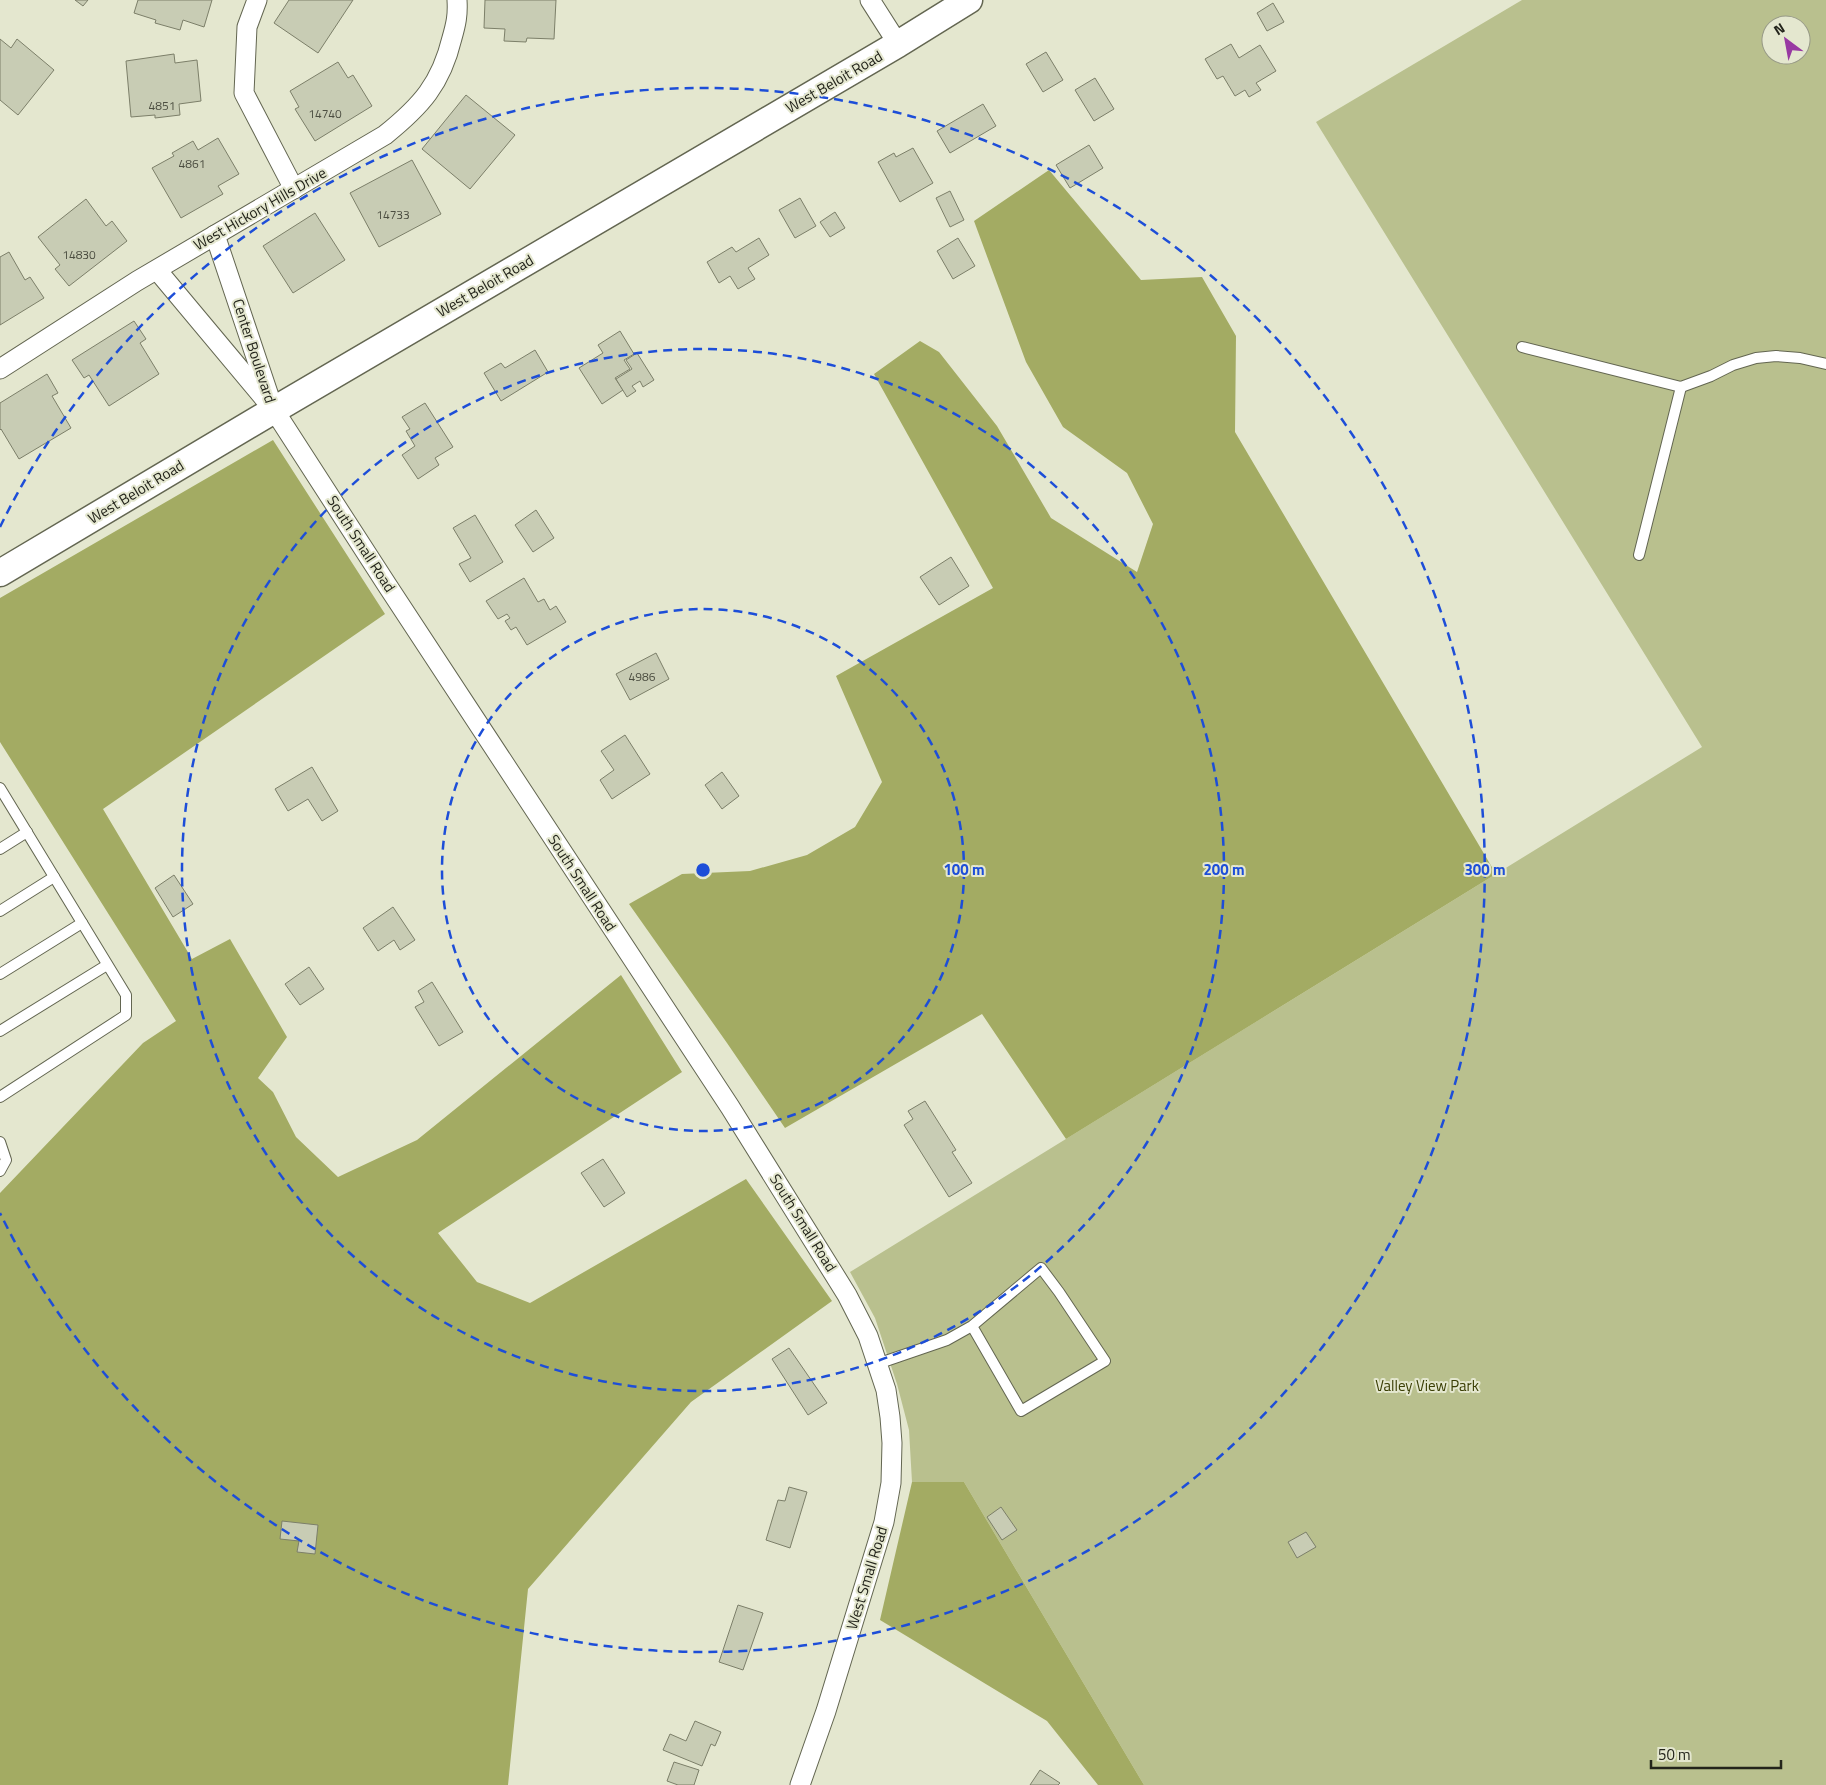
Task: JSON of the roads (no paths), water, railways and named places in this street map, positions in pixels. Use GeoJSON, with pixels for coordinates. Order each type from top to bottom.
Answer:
{"type":"FeatureCollection","features":[{"type":"Feature","properties":{"kind":"main road","name":"West Beloit Road"},"geometry":{"type":"LineString","coordinates":[[0,573],[898,44],[969,0]]}},
{"type":"Feature","properties":{"kind":"street"},"geometry":{"type":"LineString","coordinates":[[257,0],[247,27],[244,93],[294,189]]}},
{"type":"Feature","properties":{"kind":"street","name":"West Hickory Hills Drive"},"geometry":{"type":"LineString","coordinates":[[0,369],[157,270],[385,135],[410,115],[432,89],[447,60],[458,15],[457,0]]}},
{"type":"Feature","properties":{"kind":"street"},"geometry":{"type":"LineString","coordinates":[[870,0],[898,44]]}},
{"type":"Feature","properties":{"kind":"street","name":"Center Boulevard"},"geometry":{"type":"LineString","coordinates":[[215,235],[274,410]]}},
{"type":"Feature","properties":{"kind":"street","name":"Center Boulevard"},"geometry":{"type":"LineString","coordinates":[[157,270],[274,410]]}},
{"type":"Feature","properties":{"kind":"street","name":"South Small Road"},"geometry":{"type":"LineString","coordinates":[[274,410],[730,1107],[848,1295],[868,1336],[877,1364]]}},
{"type":"Feature","properties":{"kind":"street","name":"West Small Road"},"geometry":{"type":"LineString","coordinates":[[800,1785],[826,1711],[884,1522],[891,1483],[892,1443],[886,1390],[877,1364]]}},
{"type":"Feature","properties":{"kind":"lane"},"geometry":{"type":"LineString","coordinates":[[1522,348],[1681,387],[1711,376],[1733,365],[1756,358],[1776,356],[1800,358],[1826,364]]}},
{"type":"Feature","properties":{"kind":"lane"},"geometry":{"type":"LineString","coordinates":[[1639,555],[1681,387]]}},
{"type":"Feature","properties":{"kind":"lane"},"geometry":{"type":"LineString","coordinates":[[0,788],[126,995],[126,1015],[0,1096]]}},
{"type":"Feature","properties":{"kind":"lane"},"geometry":{"type":"LineString","coordinates":[[0,849],[27,832]]}},
{"type":"Feature","properties":{"kind":"lane"},"geometry":{"type":"LineString","coordinates":[[0,911],[54,877]]}},
{"type":"Feature","properties":{"kind":"lane"},"geometry":{"type":"LineString","coordinates":[[0,974],[82,922]]}},
{"type":"Feature","properties":{"kind":"lane"},"geometry":{"type":"LineString","coordinates":[[0,1031],[107,965]]}},
{"type":"Feature","properties":{"kind":"lane"},"geometry":{"type":"LineString","coordinates":[[0,1142],[6,1160],[0,1171]]}},
{"type":"Feature","properties":{"kind":"lane"},"geometry":{"type":"LineString","coordinates":[[877,1364],[946,1340],[972,1326],[1041,1268],[1105,1361],[1022,1411],[972,1326]]}},
{"type":"Feature","properties":{"kind":"park label","name":"Valley View Park"},"geometry":{"type":"Point","coordinates":[1427,1386]}}]}
